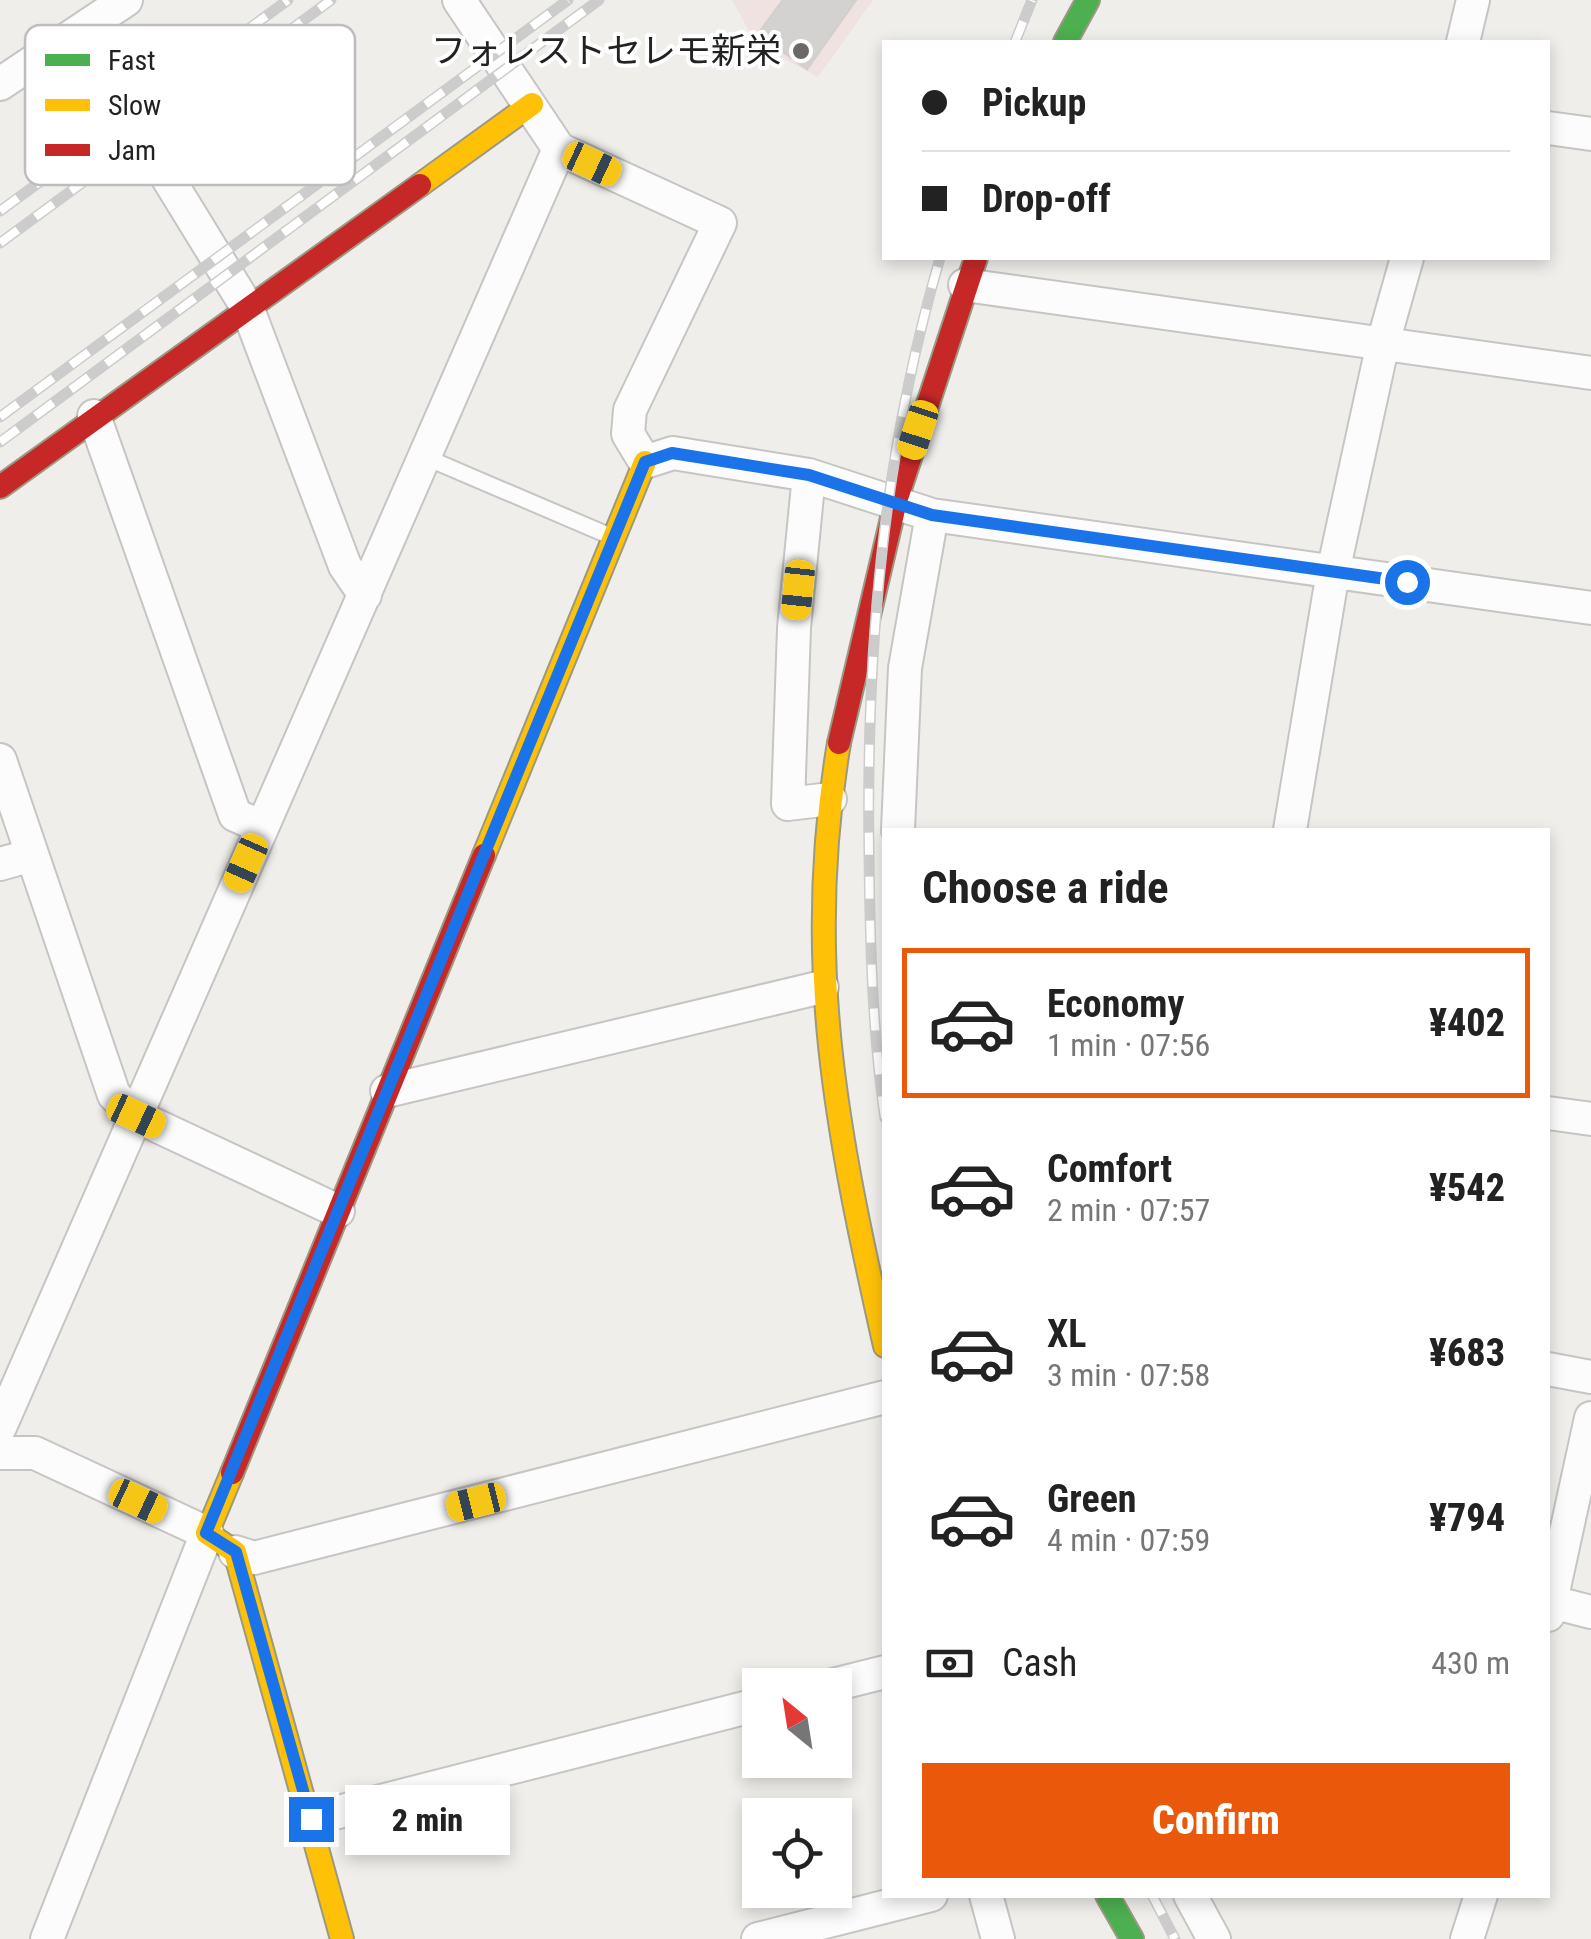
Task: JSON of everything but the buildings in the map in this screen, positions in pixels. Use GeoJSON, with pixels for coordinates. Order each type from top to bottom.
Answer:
{"type":"FeatureCollection","features":[{"type":"Feature","properties":{"kind":"street"},"geometry":{"type":"LineString","coordinates":[[88,25],[126,0]]}},
{"type":"Feature","properties":{"kind":"street"},"geometry":{"type":"LineString","coordinates":[[459,0],[560,148],[720,224],[630,410],[628,434],[645,462]]}},
{"type":"Feature","properties":{"kind":"street"},"geometry":{"type":"LineString","coordinates":[[1066,40],[1088,0]]}},
{"type":"Feature","properties":{"kind":"street"},"geometry":{"type":"LineString","coordinates":[[1463,40],[1472,0]]}},
{"type":"Feature","properties":{"kind":"street"},"geometry":{"type":"LineString","coordinates":[[0,84],[25,67]]}},
{"type":"Feature","properties":{"kind":"street"},"geometry":{"type":"LineString","coordinates":[[0,486],[532,104]]}},
{"type":"Feature","properties":{"kind":"street"},"geometry":{"type":"LineString","coordinates":[[1550,128],[1591,134]]}},
{"type":"Feature","properties":{"kind":"street"},"geometry":{"type":"LineString","coordinates":[[0,1427],[560,148]]}},
{"type":"Feature","properties":{"kind":"street"},"geometry":{"type":"LineString","coordinates":[[172,185],[247,307],[345,566],[365,595]]}},
{"type":"Feature","properties":{"kind":"street"},"geometry":{"type":"LineString","coordinates":[[1290,828],[1334,572],[1383,343],[1406,260]]}},
{"type":"Feature","properties":{"kind":"street"},"geometry":{"type":"LineString","coordinates":[[882,1333],[856,1220],[822,987],[822,852],[843,708],[895,502],[971,271],[1383,343],[1591,373]]}},
{"type":"Feature","properties":{"kind":"street"},"geometry":{"type":"LineString","coordinates":[[94,416],[235,815],[262,827]]}},
{"type":"Feature","properties":{"kind":"street"},"geometry":{"type":"LineString","coordinates":[[47,1939],[206,1533],[645,462],[672,453],[809,475],[932,515],[1591,608]]}},
{"type":"Feature","properties":{"kind":"street"},"geometry":{"type":"LineString","coordinates":[[809,475],[794,628],[788,804],[830,799]]}},
{"type":"Feature","properties":{"kind":"street"},"geometry":{"type":"LineString","coordinates":[[898,828],[905,668],[932,515]]}},
{"type":"Feature","properties":{"kind":"street"},"geometry":{"type":"LineString","coordinates":[[0,760],[114,1095],[136,1116],[338,1211]]}},
{"type":"Feature","properties":{"kind":"street"},"geometry":{"type":"LineString","coordinates":[[0,864],[32,855]]}},
{"type":"Feature","properties":{"kind":"street"},"geometry":{"type":"LineString","coordinates":[[387,1091],[822,987]]}},
{"type":"Feature","properties":{"kind":"street"},"geometry":{"type":"LineString","coordinates":[[1550,1114],[1591,1119]]}},
{"type":"Feature","properties":{"kind":"street"},"geometry":{"type":"LineString","coordinates":[[1550,1369],[1591,1376]]}},
{"type":"Feature","properties":{"kind":"street"},"geometry":{"type":"LineString","coordinates":[[0,1453],[35,1453],[254,1558],[882,1399]]}},
{"type":"Feature","properties":{"kind":"street"},"geometry":{"type":"LineString","coordinates":[[1550,1602],[1591,1418]]}},
{"type":"Feature","properties":{"kind":"street"},"geometry":{"type":"LineString","coordinates":[[236,1552],[342,1939]]}},
{"type":"Feature","properties":{"kind":"street"},"geometry":{"type":"LineString","coordinates":[[1550,1606],[1591,1612]]}},
{"type":"Feature","properties":{"kind":"street"},"geometry":{"type":"LineString","coordinates":[[852,1680],[882,1673]]}},
{"type":"Feature","properties":{"kind":"street"},"geometry":{"type":"LineString","coordinates":[[311,1819],[742,1709]]}},
{"type":"Feature","properties":{"kind":"street"},"geometry":{"type":"LineString","coordinates":[[758,1939],[920,1898]]}},
{"type":"Feature","properties":{"kind":"street"},"geometry":{"type":"LineString","coordinates":[[987,1898],[998,1939]]}},
{"type":"Feature","properties":{"kind":"street"},"geometry":{"type":"LineString","coordinates":[[1110,1898],[1132,1939]]}},
{"type":"Feature","properties":{"kind":"street"},"geometry":{"type":"LineString","coordinates":[[1192,1898],[1214,1939]]}},
{"type":"Feature","properties":{"kind":"street"},"geometry":{"type":"LineString","coordinates":[[1468,1939],[1480,1898]]}},
{"type":"Feature","properties":{"kind":"lane"},"geometry":{"type":"LineString","coordinates":[[425,457],[614,538]]}},
{"type":"Feature","properties":{"kind":"shaded area"},"geometry":{"type":"Polygon","coordinates":[[[732,0],[873,0],[818,77],[756,44],[732,0]]]}},
{"type":"Feature","properties":{"kind":"railway"},"geometry":{"type":"LineString","coordinates":[[254,25],[288,0]]}},
{"type":"Feature","properties":{"kind":"railway"},"geometry":{"type":"LineString","coordinates":[[297,25],[331,0]]}},
{"type":"Feature","properties":{"kind":"railway"},"geometry":{"type":"LineString","coordinates":[[355,156],[568,0]]}},
{"type":"Feature","properties":{"kind":"railway"},"geometry":{"type":"LineString","coordinates":[[355,180],[599,0]]}},
{"type":"Feature","properties":{"kind":"railway"},"geometry":{"type":"LineString","coordinates":[[1016,40],[1032,0]]}},
{"type":"Feature","properties":{"kind":"railway"},"geometry":{"type":"LineString","coordinates":[[0,211],[35,185]]}},
{"type":"Feature","properties":{"kind":"railway"},"geometry":{"type":"LineString","coordinates":[[0,243],[79,185]]}},
{"type":"Feature","properties":{"kind":"railway"},"geometry":{"type":"LineString","coordinates":[[0,417],[316,185]]}},
{"type":"Feature","properties":{"kind":"railway"},"geometry":{"type":"LineString","coordinates":[[0,442],[348,185]]}},
{"type":"Feature","properties":{"kind":"railway"},"geometry":{"type":"LineString","coordinates":[[882,1093],[870,918],[869,776],[875,626],[904,405],[939,260]]}},
{"type":"Feature","properties":{"kind":"railway"},"geometry":{"type":"LineString","coordinates":[[1154,1898],[1175,1939]]}},
{"type":"Feature","properties":{"kind":"traffic: fast"},"geometry":{"type":"LineString","coordinates":[[1066,40],[1088,0]]}},
{"type":"Feature","properties":{"kind":"traffic: fast"},"geometry":{"type":"LineString","coordinates":[[1109,1898],[1132,1939]]}},
{"type":"Feature","properties":{"kind":"traffic: slow"},"geometry":{"type":"LineString","coordinates":[[420,185],[532,104]]}},
{"type":"Feature","properties":{"kind":"traffic: slow"},"geometry":{"type":"LineString","coordinates":[[484,855],[645,462]]}},
{"type":"Feature","properties":{"kind":"traffic: slow"},"geometry":{"type":"LineString","coordinates":[[839,743],[828,823],[824,900],[830,1047],[852,1193],[882,1332]]}},
{"type":"Feature","properties":{"kind":"traffic: slow"},"geometry":{"type":"LineString","coordinates":[[232,1473],[207,1533],[235,1552],[342,1939]]}},
{"type":"Feature","properties":{"kind":"traffic: jam"},"geometry":{"type":"LineString","coordinates":[[0,487],[420,185]]}},
{"type":"Feature","properties":{"kind":"traffic: jam"},"geometry":{"type":"LineString","coordinates":[[839,743],[896,501],[975,260]]}},
{"type":"Feature","properties":{"kind":"traffic: jam"},"geometry":{"type":"LineString","coordinates":[[232,1473],[484,855]]}},
{"type":"Feature","properties":{"kind":"place","name":"フォレストセレモ新栄"},"geometry":{"type":"Point","coordinates":[801,51]}},
{"type":"Feature","properties":{"kind":"route"},"geometry":{"type":"LineString","coordinates":[[311,1819],[236,1552],[206,1533],[645,462],[672,453],[809,475],[932,515],[1407,582]]}}]}
